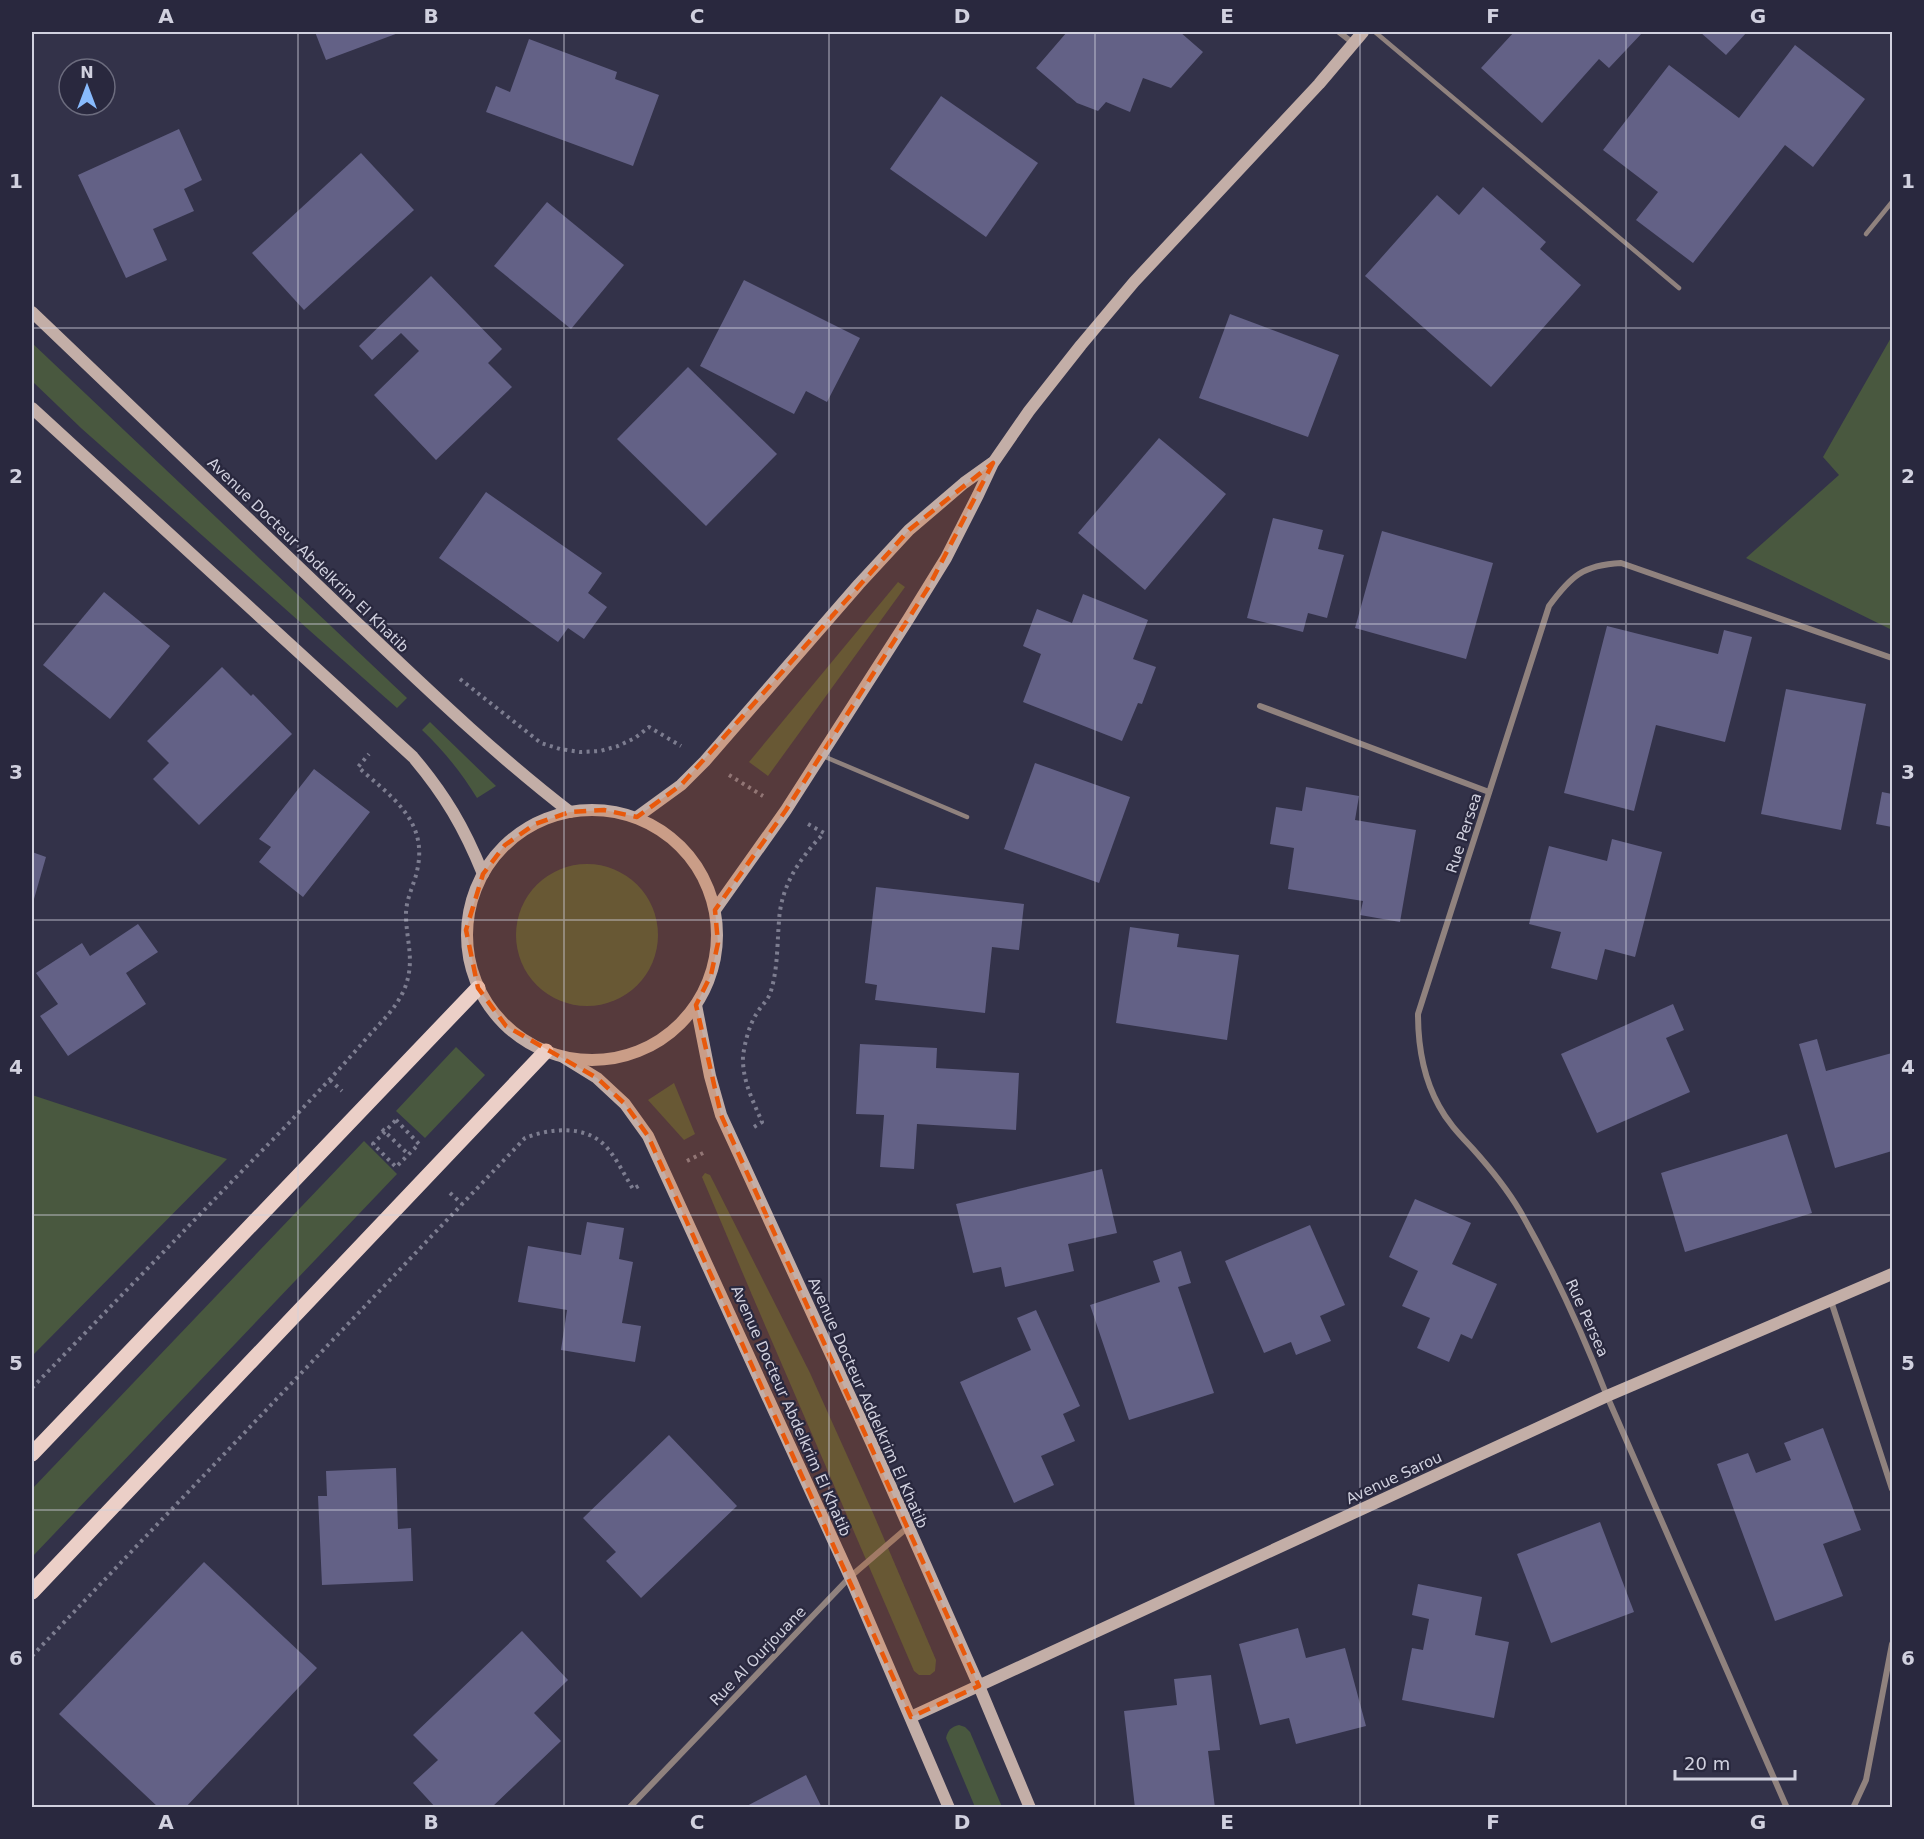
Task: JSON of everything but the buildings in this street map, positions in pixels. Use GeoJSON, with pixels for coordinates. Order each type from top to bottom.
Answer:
{"type":"FeatureCollection","features":[{"type":"Feature","properties":{"kind":"main road"},"geometry":{"type":"LineString","coordinates":[[715,910],[786,810],[946,558],[993,463],[1029,411],[1134,282],[1319,84],[1363,32]]}},
{"type":"Feature","properties":{"kind":"main road","name":"Avenue Docteur Abdelkrim El Khatib"},"geometry":{"type":"LineString","coordinates":[[32,312],[428,689],[497,753],[570,812]]}},
{"type":"Feature","properties":{"kind":"main road"},"geometry":{"type":"LineString","coordinates":[[32,408],[413,757],[435,783],[454,812],[483,874]]}},
{"type":"Feature","properties":{"kind":"main road"},"geometry":{"type":"LineString","coordinates":[[637,817],[681,785],[705,761],[909,530],[964,483],[993,463]]}},
{"type":"Feature","properties":{"kind":"main road"},"geometry":{"type":"LineString","coordinates":[[604,810],[637,817],[665,832],[688,853],[706,879],[715,910],[718,943],[711,975],[696,1005],[680,1025],[661,1040],[638,1052],[614,1059],[588,1060],[546,1052],[506,1026],[490,1008],[478,988],[468,960],[466,930],[471,901],[483,874],[505,845],[535,824],[570,812],[604,810]]}},
{"type":"Feature","properties":{"kind":"main road"},"geometry":{"type":"LineString","coordinates":[[32,1454],[478,988]]}},
{"type":"Feature","properties":{"kind":"main road","name":"Avenue Docteur Addelkrim El Khatib"},"geometry":{"type":"LineString","coordinates":[[696,1005],[710,1076],[721,1115],[908,1526],[1030,1808]]}},
{"type":"Feature","properties":{"kind":"main road"},"geometry":{"type":"LineString","coordinates":[[32,1592],[546,1052]]}},
{"type":"Feature","properties":{"kind":"main road","name":"Avenue Docteur Abdelkrim El Khatib"},"geometry":{"type":"LineString","coordinates":[[563,1057],[597,1078],[625,1104],[648,1136],[850,1577],[949,1808]]}},
{"type":"Feature","properties":{"kind":"main road","name":"Avenue Sarou"},"geometry":{"type":"LineString","coordinates":[[911,1717],[1606,1396],[1893,1274]]}},
{"type":"Feature","properties":{"kind":"street"},"geometry":{"type":"LineString","coordinates":[[1339,32],[1353,43]]}},
{"type":"Feature","properties":{"kind":"street","name":"Rue Persea"},"geometry":{"type":"LineString","coordinates":[[1787,1808],[1548,1259],[1497,1178],[1453,1127],[1439,1106],[1421,1053],[1418,1014],[1549,606],[1566,583],[1601,564],[1622,563],[1893,658]]}},
{"type":"Feature","properties":{"kind":"street"},"geometry":{"type":"LineString","coordinates":[[1260,706],[1489,792]]}},
{"type":"Feature","properties":{"kind":"street"},"geometry":{"type":"LineString","coordinates":[[1831,1300],[1893,1489]]}},
{"type":"Feature","properties":{"kind":"street","name":"Rue Al Ourjouane"},"geometry":{"type":"LineString","coordinates":[[629,1808],[850,1577],[908,1526]]}},
{"type":"Feature","properties":{"kind":"street"},"geometry":{"type":"LineString","coordinates":[[1853,1808],[1866,1780],[1893,1644]]}},
{"type":"Feature","properties":{"kind":"lane"},"geometry":{"type":"LineString","coordinates":[[1375,32],[1679,288]]}},
{"type":"Feature","properties":{"kind":"lane"},"geometry":{"type":"LineString","coordinates":[[1866,234],[1893,202]]}},
{"type":"Feature","properties":{"kind":"lane"},"geometry":{"type":"LineString","coordinates":[[820,755],[967,817]]}},
{"type":"Feature","properties":{"kind":"path"},"geometry":{"type":"LineString","coordinates":[[32,1656],[525,1138],[558,1129],[576,1131],[592,1137],[607,1147],[633,1189],[665,1171],[733,1140],[762,1122],[744,1079],[743,1057],[747,1036],[756,1014],[769,996],[775,969],[783,895],[792,874],[806,852],[824,833],[650,727],[635,738],[600,751],[580,752],[560,749],[541,743],[446,668],[428,689]]}},
{"type":"Feature","properties":{"kind":"path"},"geometry":{"type":"LineString","coordinates":[[32,1388],[330,1080],[397,1004],[405,987],[411,955],[406,912],[408,898],[418,869],[417,838],[404,810],[358,767],[387,734]]}},
{"type":"Feature","properties":{"kind":"path"},"geometry":{"type":"LineString","coordinates":[[396,1120],[419,1143],[396,1167],[373,1143],[396,1120]]}},
{"type":"Feature","properties":{"kind":"path"},"geometry":{"type":"LineString","coordinates":[[391,1137],[402,1148]]}},
{"type":"Feature","properties":{"kind":"highlighted area"},"geometry":{"type":"Polygon","coordinates":[[[993,463],[928,588],[786,810],[715,910],[718,943],[711,975],[696,1005],[721,1115],[979,1686],[911,1717],[648,1136],[625,1104],[597,1078],[506,1026],[478,988],[466,930],[483,874],[505,845],[535,824],[570,812],[604,810],[637,817],[681,785],[909,530],[993,463]]]}},
{"type":"Feature","properties":{"kind":"green space"},"geometry":{"type":"Polygon","coordinates":[[[1892,336],[1892,630],[1746,558],[1839,475],[1823,457],[1892,336]]]}},
{"type":"Feature","properties":{"kind":"green space"},"geometry":{"type":"Polygon","coordinates":[[[32,343],[407,698],[397,708],[81,428],[32,381],[32,343]]]}},
{"type":"Feature","properties":{"kind":"green space"},"geometry":{"type":"Polygon","coordinates":[[[898,582],[905,587],[768,776],[749,762],[898,582]]]}},
{"type":"Feature","properties":{"kind":"green space"},"geometry":{"type":"Polygon","coordinates":[[[430,722],[496,786],[477,798],[452,762],[422,730],[430,722]]]}},
{"type":"Feature","properties":{"kind":"green space"},"geometry":{"type":"Polygon","coordinates":[[[587,864],[614,869],[637,885],[653,908],[658,935],[653,962],[637,985],[614,1001],[587,1006],[560,1001],[537,985],[521,962],[516,935],[521,908],[537,885],[560,869],[587,864]]]}},
{"type":"Feature","properties":{"kind":"green space"},"geometry":{"type":"Polygon","coordinates":[[[456,1047],[485,1075],[425,1138],[396,1111],[456,1047]]]}},
{"type":"Feature","properties":{"kind":"green space"},"geometry":{"type":"Polygon","coordinates":[[[674,1083],[695,1134],[684,1140],[648,1100],[674,1083]]]}},
{"type":"Feature","properties":{"kind":"green space"},"geometry":{"type":"Polygon","coordinates":[[[32,1095],[227,1159],[32,1356],[32,1095]]]}},
{"type":"Feature","properties":{"kind":"green space"},"geometry":{"type":"Polygon","coordinates":[[[364,1141],[397,1174],[32,1557],[32,1489],[364,1141]]]}},
{"type":"Feature","properties":{"kind":"green space"},"geometry":{"type":"Polygon","coordinates":[[[705,1173],[710,1175],[810,1373],[873,1513],[936,1660],[935,1671],[930,1675],[919,1675],[914,1671],[702,1177],[705,1173]]]}},
{"type":"Feature","properties":{"kind":"green space"},"geometry":{"type":"Polygon","coordinates":[[[959,1725],[970,1732],[1002,1807],[975,1807],[946,1738],[950,1729],[959,1725]]]}}]}
